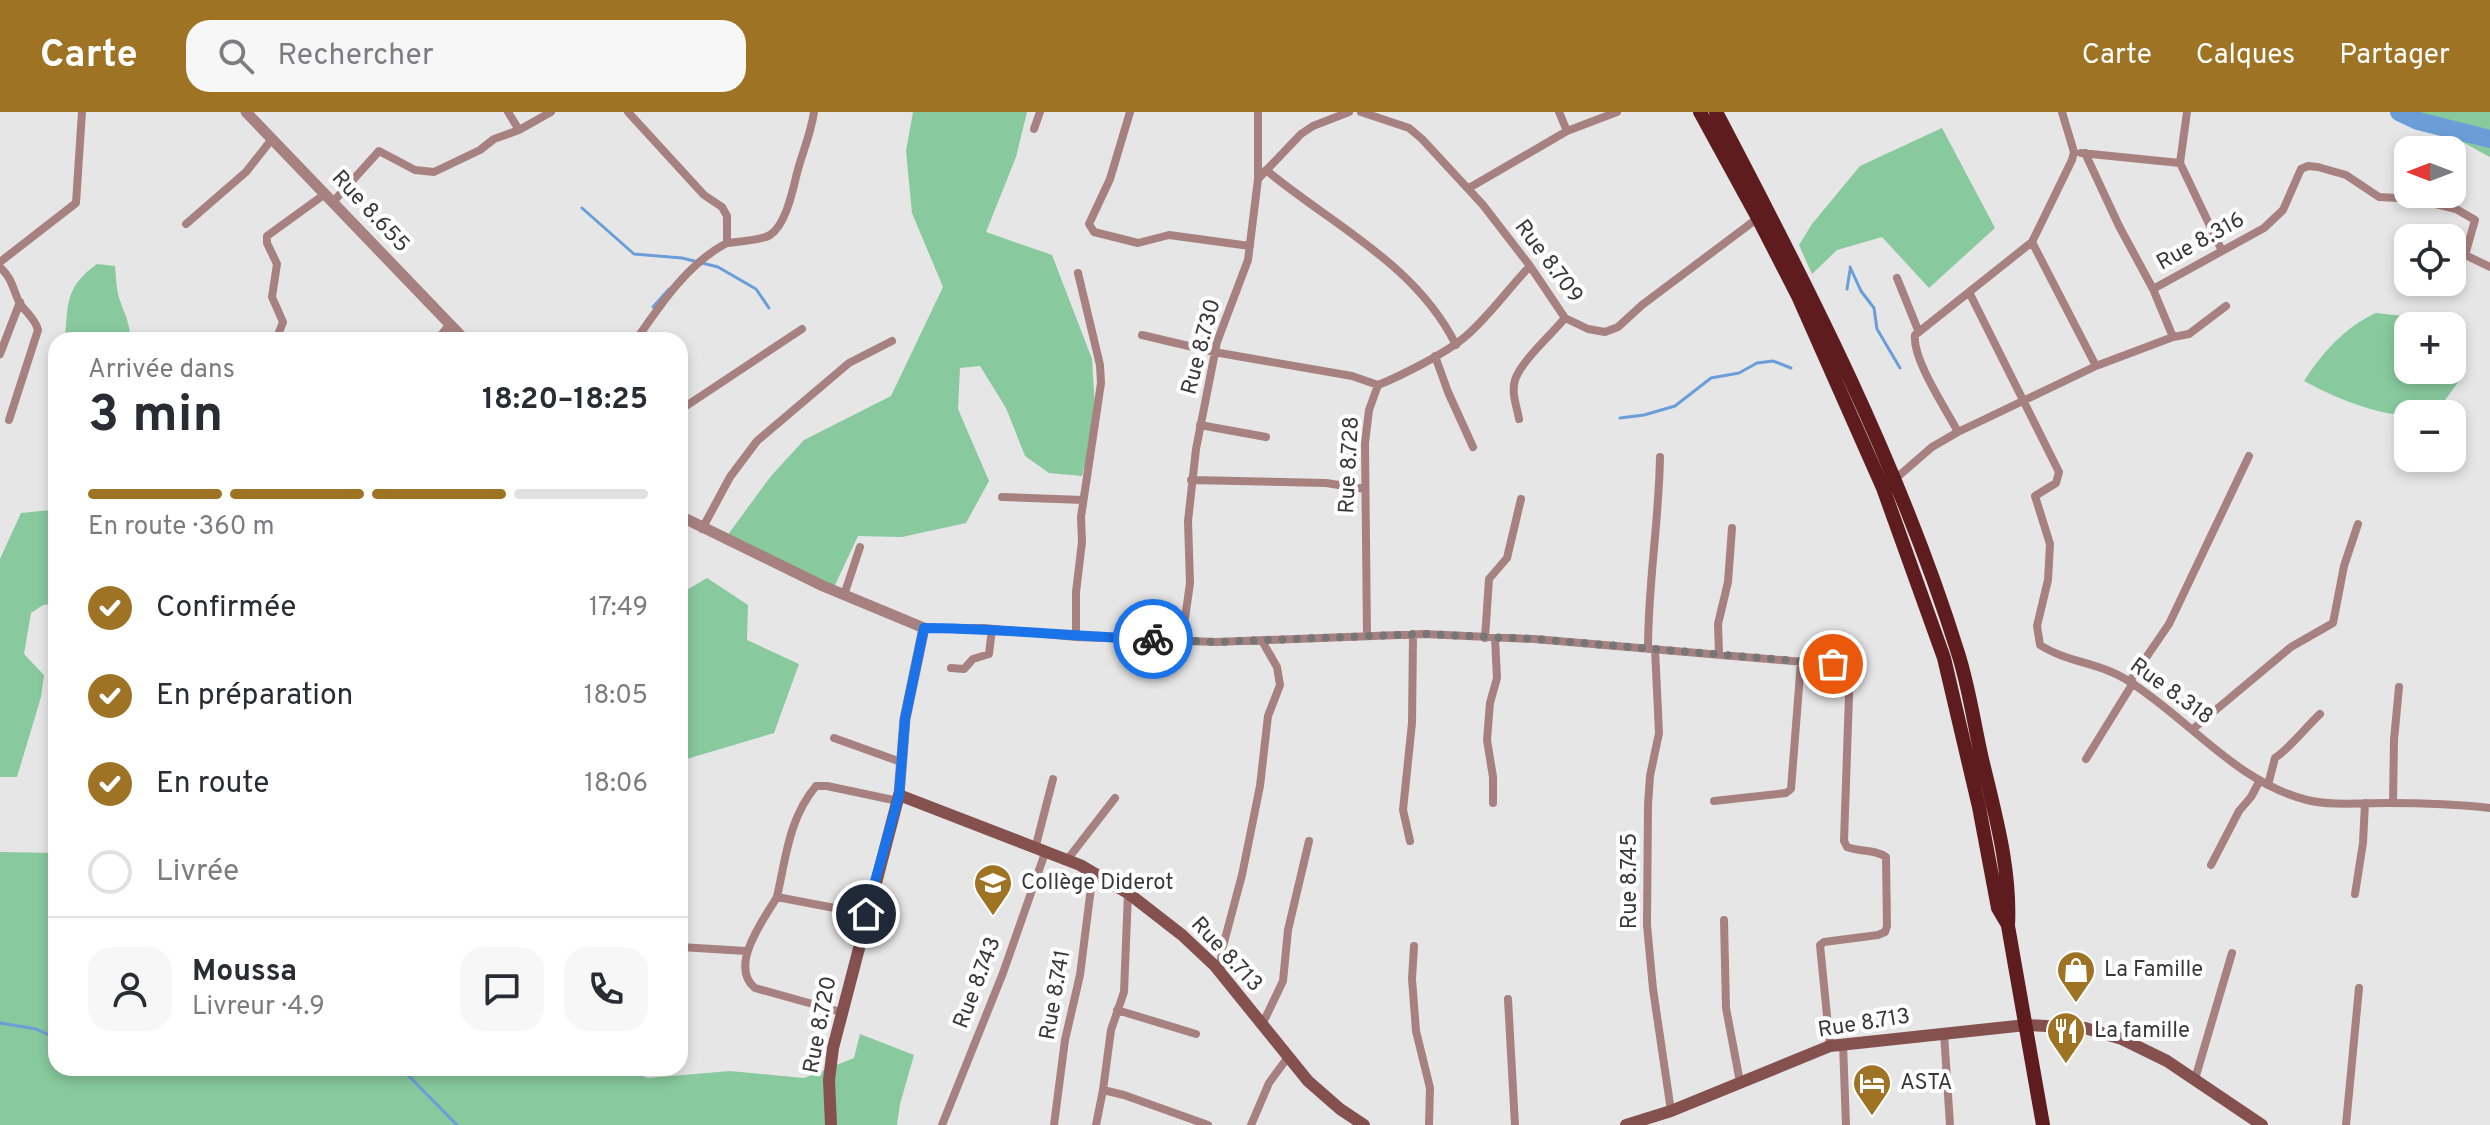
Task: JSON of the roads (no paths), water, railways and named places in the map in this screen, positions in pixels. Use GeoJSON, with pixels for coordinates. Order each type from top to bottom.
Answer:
{"type":"FeatureCollection","features":[{"type":"Feature","properties":{"kind":"highway"},"geometry":{"type":"LineString","coordinates":[[1700,112],[1758,218],[1830,364],[1883,488],[1944,658],[1979,807],[1998,908],[2008,926]]}},
{"type":"Feature","properties":{"kind":"highway"},"geometry":{"type":"LineString","coordinates":[[1716,112],[1838,352],[1929,566],[1959,656],[1999,831],[2010,894],[2008,926],[2043,1125]]}},
{"type":"Feature","properties":{"kind":"main road","name":"Rue 8.713"},"geometry":{"type":"LineString","coordinates":[[898,798],[1067,860],[1128,893],[1182,935],[1220,972],[1308,1081],[1364,1125]]}},
{"type":"Feature","properties":{"kind":"main road","name":"Rue 8.720"},"geometry":{"type":"LineString","coordinates":[[831,1125],[830,1064],[898,798]]}},
{"type":"Feature","properties":{"kind":"main road","name":"Rue 8.713"},"geometry":{"type":"LineString","coordinates":[[1626,1125],[1671,1111],[1836,1045],[2026,1025],[2075,1027],[2122,1039],[2167,1061],[2258,1123]]}},
{"type":"Feature","properties":{"kind":"street"},"geometry":{"type":"LineString","coordinates":[[9,420],[38,330],[0,264],[76,203],[82,112]]}},
{"type":"Feature","properties":{"kind":"street","name":"Rue 8.655"},"geometry":{"type":"LineString","coordinates":[[246,112],[458,332]]}},
{"type":"Feature","properties":{"kind":"street"},"geometry":{"type":"LineString","coordinates":[[508,112],[519,130]]}},
{"type":"Feature","properties":{"kind":"street"},"geometry":{"type":"LineString","coordinates":[[279,332],[283,322],[272,297],[277,264],[267,236],[329,198],[379,151],[415,170],[434,172],[551,112]]}},
{"type":"Feature","properties":{"kind":"street"},"geometry":{"type":"LineString","coordinates":[[628,112],[704,195],[722,207],[727,216],[727,243]]}},
{"type":"Feature","properties":{"kind":"street"},"geometry":{"type":"LineString","coordinates":[[642,332],[678,284],[716,249],[727,243],[766,237],[774,231],[795,187],[814,112]]}},
{"type":"Feature","properties":{"kind":"street"},"geometry":{"type":"LineString","coordinates":[[1034,129],[1040,112]]}},
{"type":"Feature","properties":{"kind":"street"},"geometry":{"type":"LineString","coordinates":[[1130,112],[1110,179],[1089,224],[1094,232],[1138,243],[1169,235],[1250,246]]}},
{"type":"Feature","properties":{"kind":"street","name":"Rue 8.730"},"geometry":{"type":"LineString","coordinates":[[1182,640],[1191,572],[1188,521],[1191,480],[1214,352],[1248,260],[1258,179],[1258,112]]}},
{"type":"Feature","properties":{"kind":"street"},"geometry":{"type":"LineString","coordinates":[[1258,179],[1301,134],[1349,112]]}},
{"type":"Feature","properties":{"kind":"street","name":"Rue 8.709"},"geometry":{"type":"LineString","coordinates":[[1361,112],[1409,128],[1469,188],[1530,266],[1565,318],[1588,329],[1605,332],[1618,327],[1642,305],[1758,218]]}},
{"type":"Feature","properties":{"kind":"street"},"geometry":{"type":"LineString","coordinates":[[1559,112],[1567,131]]}},
{"type":"Feature","properties":{"kind":"street"},"geometry":{"type":"LineString","coordinates":[[1469,188],[1567,131],[1617,112]]}},
{"type":"Feature","properties":{"kind":"street"},"geometry":{"type":"LineString","coordinates":[[1958,432],[1923,365],[1914,340],[1918,330],[1970,294],[2032,242],[2074,152],[2062,112]]}},
{"type":"Feature","properties":{"kind":"street"},"geometry":{"type":"LineString","coordinates":[[2187,112],[2180,163],[2222,251]]}},
{"type":"Feature","properties":{"kind":"street"},"geometry":{"type":"LineString","coordinates":[[186,224],[246,172],[272,139]]}},
{"type":"Feature","properties":{"kind":"street"},"geometry":{"type":"LineString","coordinates":[[2074,152],[2180,163]]}},
{"type":"Feature","properties":{"kind":"street"},"geometry":{"type":"LineString","coordinates":[[2085,153],[2153,289]]}},
{"type":"Feature","properties":{"kind":"street","name":"Rue 8.316"},"geometry":{"type":"LineString","coordinates":[[2173,337],[2153,289],[2264,228],[2283,210],[2301,169],[2308,166],[2346,175],[2379,197],[2416,199],[2456,209],[2475,220],[2465,255],[2490,267]]}},
{"type":"Feature","properties":{"kind":"street"},"geometry":{"type":"LineString","coordinates":[[1266,170],[1302,200],[1355,234],[1401,272],[1446,325],[1456,345]]}},
{"type":"Feature","properties":{"kind":"street"},"geometry":{"type":"LineString","coordinates":[[2032,242],[2096,366]]}},
{"type":"Feature","properties":{"kind":"street"},"geometry":{"type":"LineString","coordinates":[[1142,335],[1214,352],[1352,376],[1378,385],[1456,345],[1497,305],[1530,266]]}},
{"type":"Feature","properties":{"kind":"street"},"geometry":{"type":"LineString","coordinates":[[1076,637],[1083,500],[1101,383],[1100,365],[1078,273]]}},
{"type":"Feature","properties":{"kind":"street"},"geometry":{"type":"LineString","coordinates":[[1897,278],[1918,330]]}},
{"type":"Feature","properties":{"kind":"street"},"geometry":{"type":"LineString","coordinates":[[1970,294],[2023,401]]}},
{"type":"Feature","properties":{"kind":"street"},"geometry":{"type":"LineString","coordinates":[[0,354],[20,302]]}},
{"type":"Feature","properties":{"kind":"street"},"geometry":{"type":"LineString","coordinates":[[1894,480],[1932,447],[1958,432],[2096,366],[2194,332],[2226,306]]}},
{"type":"Feature","properties":{"kind":"street"},"geometry":{"type":"LineString","coordinates":[[1519,419],[1514,395],[1515,380],[1523,366],[1565,318]]}},
{"type":"Feature","properties":{"kind":"street"},"geometry":{"type":"LineString","coordinates":[[444,332],[450,324]]}},
{"type":"Feature","properties":{"kind":"street"},"geometry":{"type":"LineString","coordinates":[[688,405],[802,329]]}},
{"type":"Feature","properties":{"kind":"street"},"geometry":{"type":"LineString","coordinates":[[702,529],[730,477],[757,441],[849,363],[892,341]]}},
{"type":"Feature","properties":{"kind":"street"},"geometry":{"type":"LineString","coordinates":[[1435,356],[1473,447]]}},
{"type":"Feature","properties":{"kind":"street","name":"Rue 8.728"},"geometry":{"type":"LineString","coordinates":[[1367,636],[1365,443],[1369,410],[1378,385]]}},
{"type":"Feature","properties":{"kind":"street","name":"Rue 8.318"},"geometry":{"type":"LineString","coordinates":[[2023,401],[2059,472],[2056,483],[2035,496],[2050,544],[2048,580],[2037,626],[2040,645],[2054,654],[2110,670],[2131,682],[2235,765],[2264,783],[2309,800],[2490,808]]}},
{"type":"Feature","properties":{"kind":"street"},"geometry":{"type":"LineString","coordinates":[[1200,425],[1266,437]]}},
{"type":"Feature","properties":{"kind":"street"},"geometry":{"type":"LineString","coordinates":[[2086,759],[2169,624],[2249,456]]}},
{"type":"Feature","properties":{"kind":"street","name":"Rue 8.745"},"geometry":{"type":"LineString","coordinates":[[1660,457],[1659,515],[1648,603],[1659,733],[1650,776],[1648,805],[1647,925],[1671,1111]]}},
{"type":"Feature","properties":{"kind":"street"},"geometry":{"type":"LineString","coordinates":[[1191,480],[1326,483],[1365,489]]}},
{"type":"Feature","properties":{"kind":"street"},"geometry":{"type":"LineString","coordinates":[[1002,497],[1083,500]]}},
{"type":"Feature","properties":{"kind":"street"},"geometry":{"type":"LineString","coordinates":[[1485,638],[1487,586],[1489,579],[1507,558],[1521,499]]}},
{"type":"Feature","properties":{"kind":"street"},"geometry":{"type":"LineString","coordinates":[[688,521],[844,595],[924,628],[992,629],[1076,637],[1262,641],[1413,634],[1651,649],[1850,666],[1844,841],[1853,850],[1886,857],[1887,926],[1885,932],[1878,935],[1820,945],[1846,1125]]}},
{"type":"Feature","properties":{"kind":"street"},"geometry":{"type":"LineString","coordinates":[[2193,729],[2291,647],[2333,623],[2344,566],[2358,524]]}},
{"type":"Feature","properties":{"kind":"street"},"geometry":{"type":"LineString","coordinates":[[1719,654],[1718,624],[1728,582],[1732,528]]}},
{"type":"Feature","properties":{"kind":"street"},"geometry":{"type":"LineString","coordinates":[[844,595],[860,547]]}},
{"type":"Feature","properties":{"kind":"street"},"geometry":{"type":"LineString","coordinates":[[841,1012],[755,988],[747,977],[746,951],[777,897],[791,828],[816,786],[898,798],[907,710],[924,628]]}},
{"type":"Feature","properties":{"kind":"street"},"geometry":{"type":"LineString","coordinates":[[951,668],[964,669],[973,659],[989,654],[992,629]]}},
{"type":"Feature","properties":{"kind":"street"},"geometry":{"type":"LineString","coordinates":[[1410,841],[1403,810],[1412,723],[1413,634]]}},
{"type":"Feature","properties":{"kind":"street"},"geometry":{"type":"LineString","coordinates":[[1493,803],[1493,777],[1487,740],[1490,703],[1497,678],[1495,638]]}},
{"type":"Feature","properties":{"kind":"street"},"geometry":{"type":"LineString","coordinates":[[1220,972],[1222,950],[1258,800],[1268,716],[1280,685],[1277,667],[1262,641]]}},
{"type":"Feature","properties":{"kind":"street"},"geometry":{"type":"LineString","coordinates":[[1714,801],[1786,793],[1791,789],[1801,661]]}},
{"type":"Feature","properties":{"kind":"street"},"geometry":{"type":"LineString","coordinates":[[2393,803],[2399,687]]}},
{"type":"Feature","properties":{"kind":"street"},"geometry":{"type":"LineString","coordinates":[[2211,865],[2239,811],[2264,783],[2275,758],[2290,747],[2320,714]]}},
{"type":"Feature","properties":{"kind":"street"},"geometry":{"type":"LineString","coordinates":[[834,738],[901,762]]}},
{"type":"Feature","properties":{"kind":"street","name":"Rue 8.743"},"geometry":{"type":"LineString","coordinates":[[942,1125],[1003,973],[1040,851],[1053,779]]}},
{"type":"Feature","properties":{"kind":"street"},"geometry":{"type":"LineString","coordinates":[[1067,860],[1115,798]]}},
{"type":"Feature","properties":{"kind":"street"},"geometry":{"type":"LineString","coordinates":[[2355,894],[2365,803]]}},
{"type":"Feature","properties":{"kind":"street"},"geometry":{"type":"LineString","coordinates":[[1262,1025],[1283,981],[1288,930],[1309,841]]}},
{"type":"Feature","properties":{"kind":"street","name":"Rue 8.741"},"geometry":{"type":"LineString","coordinates":[[1054,1125],[1065,1040],[1080,975],[1093,872]]}},
{"type":"Feature","properties":{"kind":"street"},"geometry":{"type":"LineString","coordinates":[[1096,1125],[1111,1030],[1124,992],[1128,893]]}},
{"type":"Feature","properties":{"kind":"street"},"geometry":{"type":"LineString","coordinates":[[777,897],[866,914]]}},
{"type":"Feature","properties":{"kind":"street"},"geometry":{"type":"LineString","coordinates":[[1724,920],[1726,1008],[1740,1082]]}},
{"type":"Feature","properties":{"kind":"street"},"geometry":{"type":"LineString","coordinates":[[1414,946],[1412,979],[1415,1020],[1420,1055],[1430,1088],[1429,1125]]}},
{"type":"Feature","properties":{"kind":"street"},"geometry":{"type":"LineString","coordinates":[[688,947],[746,951]]}},
{"type":"Feature","properties":{"kind":"street"},"geometry":{"type":"LineString","coordinates":[[2195,1079],[2232,953]]}},
{"type":"Feature","properties":{"kind":"street"},"geometry":{"type":"LineString","coordinates":[[2346,1125],[2359,988]]}},
{"type":"Feature","properties":{"kind":"street"},"geometry":{"type":"LineString","coordinates":[[1508,999],[1515,1125]]}},
{"type":"Feature","properties":{"kind":"street"},"geometry":{"type":"LineString","coordinates":[[1117,1010],[1196,1034]]}},
{"type":"Feature","properties":{"kind":"street"},"geometry":{"type":"LineString","coordinates":[[1944,1033],[1950,1125]]}},
{"type":"Feature","properties":{"kind":"street"},"geometry":{"type":"LineString","coordinates":[[1251,1125],[1269,1083],[1288,1057]]}},
{"type":"Feature","properties":{"kind":"street"},"geometry":{"type":"LineString","coordinates":[[1103,1090],[1203,1124]]}},
{"type":"Feature","properties":{"kind":"waterway"},"geometry":{"type":"LineString","coordinates":[[2399,112],[2418,121],[2490,139]]}},
{"type":"Feature","properties":{"kind":"waterway"},"geometry":{"type":"LineString","coordinates":[[582,208],[634,254],[682,258],[718,267],[756,289],[769,308]]}},
{"type":"Feature","properties":{"kind":"waterway"},"geometry":{"type":"LineString","coordinates":[[1850,267],[1861,291],[1874,308],[1877,329],[1900,368]]}},
{"type":"Feature","properties":{"kind":"waterway"},"geometry":{"type":"LineString","coordinates":[[1847,289],[1850,270]]}},
{"type":"Feature","properties":{"kind":"waterway"},"geometry":{"type":"LineString","coordinates":[[653,307],[669,289]]}},
{"type":"Feature","properties":{"kind":"waterway"},"geometry":{"type":"LineString","coordinates":[[1620,418],[1675,406],[1711,378],[1739,373],[1757,363],[1773,361],[1791,368]]}},
{"type":"Feature","properties":{"kind":"waterway"},"geometry":{"type":"LineString","coordinates":[[0,1023],[36,1029],[48,1034]]}},
{"type":"Feature","properties":{"kind":"waterway"},"geometry":{"type":"LineString","coordinates":[[409,1076],[457,1125]]}},
{"type":"Feature","properties":{"kind":"place","name":"Collège Diderot"},"geometry":{"type":"Point","coordinates":[993,917]}},
{"type":"Feature","properties":{"kind":"place","name":"La Famille"},"geometry":{"type":"Point","coordinates":[2076,1004]}},
{"type":"Feature","properties":{"kind":"place","name":"La famille"},"geometry":{"type":"Point","coordinates":[2066,1065]}},
{"type":"Feature","properties":{"kind":"place","name":"ASTA"},"geometry":{"type":"Point","coordinates":[1872,1117]}}]}
